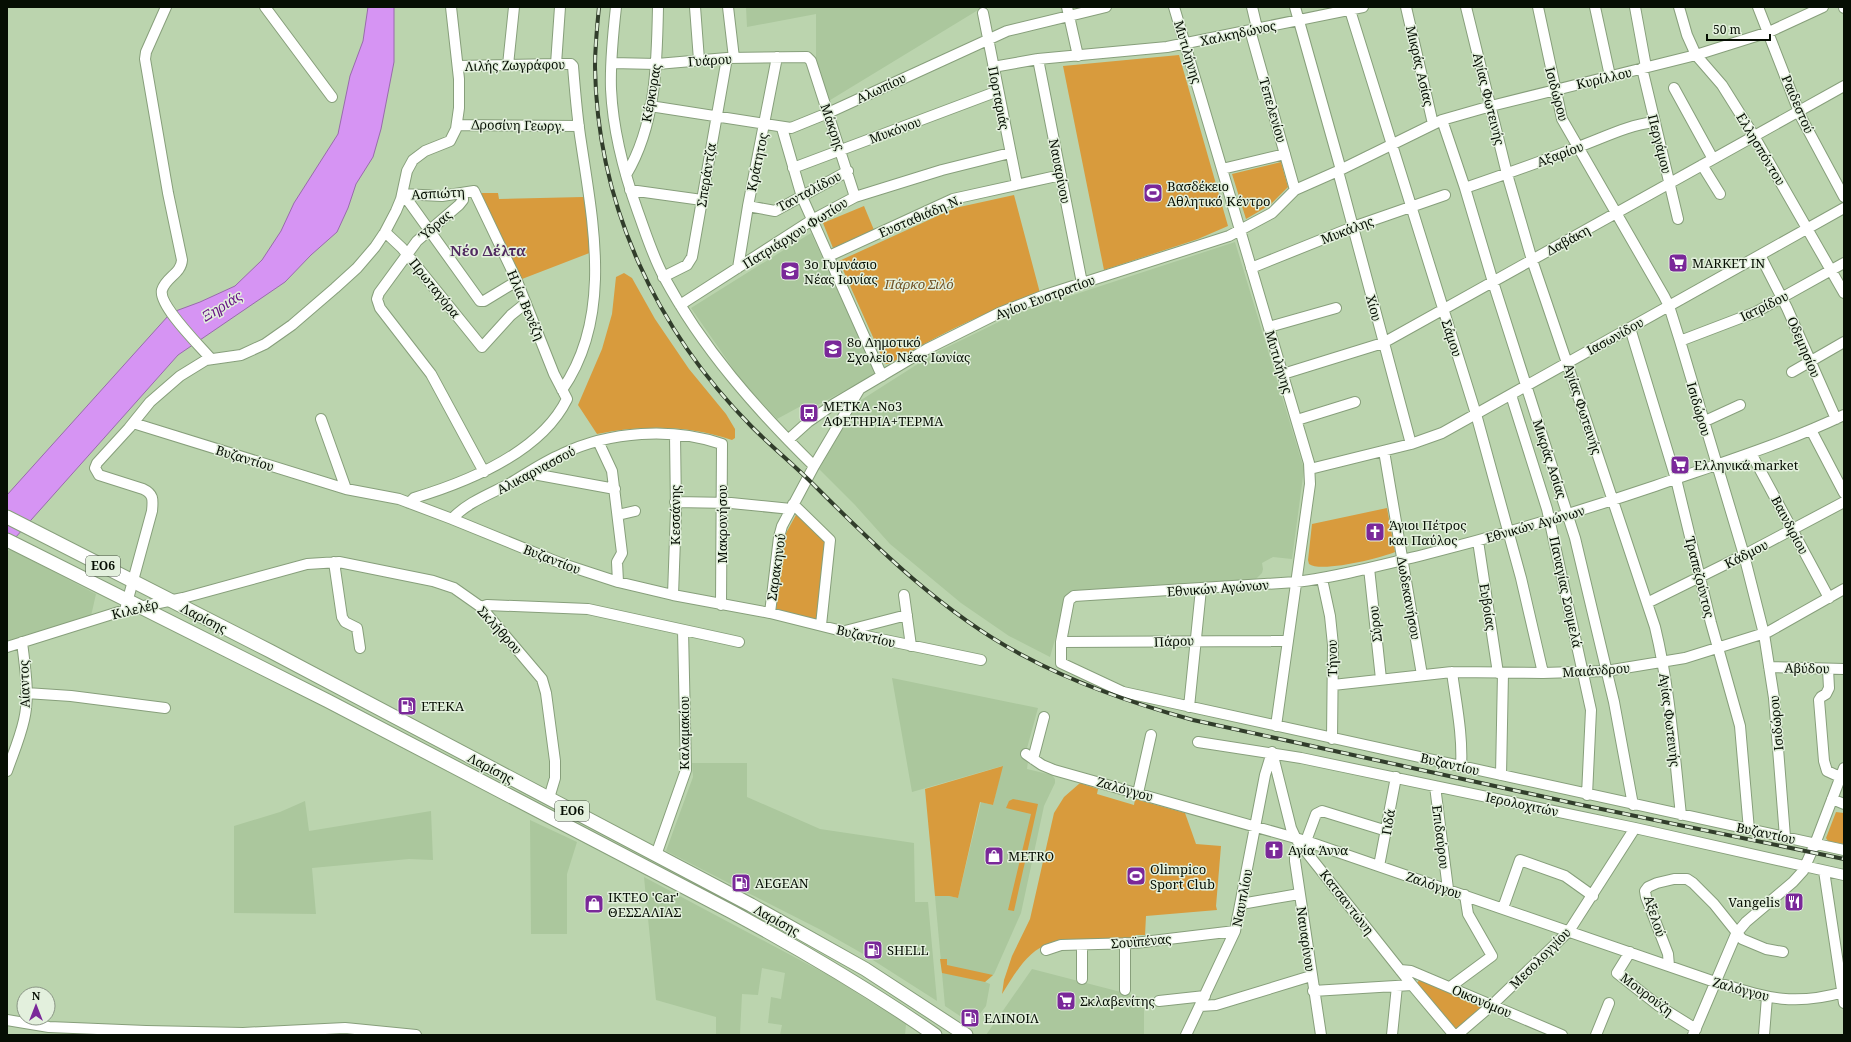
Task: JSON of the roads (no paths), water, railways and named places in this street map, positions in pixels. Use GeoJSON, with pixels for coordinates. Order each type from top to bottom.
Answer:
{"type":"FeatureCollection","features":[{"type":"Feature","properties":{"kind":"main road","name":"Λαρίσης"},"geometry":{"type":"LineString","coordinates":[[7,517],[270,651],[751,905],[865,969],[966,1035]]}},
{"type":"Feature","properties":{"kind":"main road","name":"Λαρίσης"},"geometry":{"type":"LineString","coordinates":[[7,540],[126,605],[141,607],[363,719],[798,947],[896,1008],[935,1035]]}},
{"type":"Feature","properties":{"kind":"street"},"geometry":{"type":"LineString","coordinates":[[166,7],[146,52],[145,59],[168,193],[182,263],[180,269],[167,282],[162,290],[163,302],[211,359]]}},
{"type":"Feature","properties":{"kind":"street"},"geometry":{"type":"LineString","coordinates":[[265,7],[332,97]]}},
{"type":"Feature","properties":{"kind":"street"},"geometry":{"type":"LineString","coordinates":[[126,605],[154,500],[148,491],[99,475],[95,468],[102,456],[133,423],[150,402],[166,387],[190,369],[211,359],[246,354],[265,344],[292,325],[350,275],[371,253],[396,212],[403,195],[407,171],[413,160],[425,151],[450,141],[455,134],[460,96],[451,7]]}},
{"type":"Feature","properties":{"kind":"street"},"geometry":{"type":"LineString","coordinates":[[508,65],[514,7]]}},
{"type":"Feature","properties":{"kind":"street"},"geometry":{"type":"LineString","coordinates":[[556,64],[560,7]]}},
{"type":"Feature","properties":{"kind":"street"},"geometry":{"type":"LineString","coordinates":[[616,7],[612,40],[611,90],[621,157],[630,190],[657,264],[680,305],[735,382],[814,466],[860,388]]}},
{"type":"Feature","properties":{"kind":"street","name":"Κέρκυρας"},"geometry":{"type":"LineString","coordinates":[[626,175],[640,147],[650,106],[657,64],[658,7]]}},
{"type":"Feature","properties":{"kind":"street"},"geometry":{"type":"LineString","coordinates":[[695,7],[699,60]]}},
{"type":"Feature","properties":{"kind":"street","name":"Σπεράντζα"},"geometry":{"type":"LineString","coordinates":[[664,277],[687,265],[691,259],[716,117],[730,58],[728,7]]}},
{"type":"Feature","properties":{"kind":"street","name":"Αλωπίου"},"geometry":{"type":"LineString","coordinates":[[650,106],[782,128],[790,128],[828,113],[1015,28],[1067,11],[1106,7]]}},
{"type":"Feature","properties":{"kind":"street","name":"Μυτιλήνης"},"geometry":{"type":"LineString","coordinates":[[1174,7],[1297,420],[1310,469],[1310,484],[1276,726]]}},
{"type":"Feature","properties":{"kind":"street","name":"Τεπελενίου"},"geometry":{"type":"LineString","coordinates":[[1252,7],[1254,29],[1295,190]]}},
{"type":"Feature","properties":{"kind":"street","name":"Χίου"},"geometry":{"type":"LineString","coordinates":[[1295,7],[1411,444]]}},
{"type":"Feature","properties":{"kind":"street","name":"Χαλκηδώνος"},"geometry":{"type":"LineString","coordinates":[[993,67],[1038,59],[1140,51],[1185,44],[1350,8],[1363,7]]}},
{"type":"Feature","properties":{"kind":"street","name":"Μικράς Ασίας"},"geometry":{"type":"LineString","coordinates":[[1406,7],[1438,122],[1465,188],[1493,282],[1576,542],[1614,702],[1633,805]]}},
{"type":"Feature","properties":{"kind":"street","name":"Αγίας Φωτεινής"},"geometry":{"type":"LineString","coordinates":[[1466,7],[1508,174],[1532,260],[1568,363],[1655,627],[1671,720],[1681,815]]}},
{"type":"Feature","properties":{"kind":"street","name":"Ισιδώρου"},"geometry":{"type":"LineString","coordinates":[[1538,7],[1554,89],[1562,119],[1669,306],[1744,555],[1764,634],[1769,668],[1775,710],[1785,837]]}},
{"type":"Feature","properties":{"kind":"street"},"geometry":{"type":"LineString","coordinates":[[1595,7],[1610,76]]}},
{"type":"Feature","properties":{"kind":"street","name":"Περγάμου"},"geometry":{"type":"LineString","coordinates":[[1635,7],[1654,122],[1678,218]]}},
{"type":"Feature","properties":{"kind":"street","name":"Ελλησπόντου"},"geometry":{"type":"LineString","coordinates":[[1679,7],[1687,35],[1696,55],[1722,85],[1754,136],[1844,293]]}},
{"type":"Feature","properties":{"kind":"street","name":"Ραιδεστού"},"geometry":{"type":"LineString","coordinates":[[1758,7],[1799,111],[1844,197]]}},
{"type":"Feature","properties":{"kind":"street","name":"Κυρίλλου"},"geometry":{"type":"LineString","coordinates":[[1240,231],[1272,213],[1295,190],[1438,122],[1554,89],[1696,55],[1769,32],[1823,7]]}},
{"type":"Feature","properties":{"kind":"street","name":"Σάμου"},"geometry":{"type":"LineString","coordinates":[[1350,8],[1476,414],[1524,589],[1543,673]]}},
{"type":"Feature","properties":{"kind":"street"},"geometry":{"type":"LineString","coordinates":[[1067,11],[1078,56]]}},
{"type":"Feature","properties":{"kind":"street","name":"Πορταριάς"},"geometry":{"type":"LineString","coordinates":[[983,13],[1017,184]]}},
{"type":"Feature","properties":{"kind":"street","name":"Γυάρου"},"geometry":{"type":"LineString","coordinates":[[612,63],[657,64],[730,58],[803,56],[809,58]]}},
{"type":"Feature","properties":{"kind":"street","name":"Κράτητος"},"geometry":{"type":"LineString","coordinates":[[738,268],[748,206],[777,57]]}},
{"type":"Feature","properties":{"kind":"street","name":"Μάκρης"},"geometry":{"type":"LineString","coordinates":[[809,58],[848,171],[855,197]]}},
{"type":"Feature","properties":{"kind":"street","name":"Ναυαρίνου"},"geometry":{"type":"LineString","coordinates":[[1038,59],[1082,283]]}},
{"type":"Feature","properties":{"kind":"street","name":"Λιλής Ζωγράφου"},"geometry":{"type":"LineString","coordinates":[[458,66],[572,64],[579,126]]}},
{"type":"Feature","properties":{"kind":"street","name":"Δαβάκη"},"geometry":{"type":"LineString","coordinates":[[1283,374],[1383,343],[1844,86]]}},
{"type":"Feature","properties":{"kind":"street"},"geometry":{"type":"LineString","coordinates":[[1674,88],[1713,159]]}},
{"type":"Feature","properties":{"kind":"street","name":"Μυκόνου"},"geometry":{"type":"LineString","coordinates":[[793,168],[998,91]]}},
{"type":"Feature","properties":{"kind":"street","name":"Αξαρίου"},"geometry":{"type":"LineString","coordinates":[[1465,188],[1508,174],[1644,123],[1654,122]]}},
{"type":"Feature","properties":{"kind":"street","name":"Δροσίνη Γεωργ."},"geometry":{"type":"LineString","coordinates":[[457,124],[579,126]]}},
{"type":"Feature","properties":{"kind":"street"},"geometry":{"type":"LineString","coordinates":[[409,503],[414,498],[456,485],[484,472],[539,435],[554,420],[579,359],[591,316],[595,251],[588,186],[579,126]]}},
{"type":"Feature","properties":{"kind":"street"},"geometry":{"type":"LineString","coordinates":[[782,128],[802,197],[882,376]]}},
{"type":"Feature","properties":{"kind":"street","name":"Πατριάρχου Φωτίου"},"geometry":{"type":"LineString","coordinates":[[680,305],[812,220],[855,197],[942,170],[1010,153]]}},
{"type":"Feature","properties":{"kind":"street"},"geometry":{"type":"LineString","coordinates":[[1222,169],[1285,154]]}},
{"type":"Feature","properties":{"kind":"street"},"geometry":{"type":"LineString","coordinates":[[1702,165],[1720,194]]}},
{"type":"Feature","properties":{"kind":"street","name":"Τανταλίδου"},"geometry":{"type":"LineString","coordinates":[[748,206],[775,211],[848,171]]}},
{"type":"Feature","properties":{"kind":"street","name":"Ευσταθιάδη Ν."},"geometry":{"type":"LineString","coordinates":[[829,256],[953,199],[1061,175]]}},
{"type":"Feature","properties":{"kind":"street"},"geometry":{"type":"LineString","coordinates":[[630,190],[702,200]]}},
{"type":"Feature","properties":{"kind":"street","name":"Ασπιώτη"},"geometry":{"type":"LineString","coordinates":[[403,195],[442,196],[474,191]]}},
{"type":"Feature","properties":{"kind":"street","name":"Ηλία Βενέζη"},"geometry":{"type":"LineString","coordinates":[[474,191],[517,281],[564,394]]}},
{"type":"Feature","properties":{"kind":"street","name":"Ύδρας"},"geometry":{"type":"LineString","coordinates":[[463,193],[463,200],[460,205],[429,229],[407,254],[377,296],[380,308],[425,366],[439,388],[484,472]]}},
{"type":"Feature","properties":{"kind":"street"},"geometry":{"type":"LineString","coordinates":[[403,195],[480,301],[484,301],[517,281]]}},
{"type":"Feature","properties":{"kind":"street","name":"Μυκάλης"},"geometry":{"type":"LineString","coordinates":[[1251,268],[1353,227],[1445,195]]}},
{"type":"Feature","properties":{"kind":"street","name":"Ιασωνίδου"},"geometry":{"type":"LineString","coordinates":[[1310,469],[1411,444],[1439,434],[1844,208]]}},
{"type":"Feature","properties":{"kind":"street","name":"Αγίου Ευστρατίου"},"geometry":{"type":"LineString","coordinates":[[788,440],[822,411],[933,346],[999,312],[1082,283],[1212,242],[1240,231]]}},
{"type":"Feature","properties":{"kind":"street","name":"Πρωταγόρα"},"geometry":{"type":"LineString","coordinates":[[385,232],[407,254],[482,347],[514,312],[526,302]]}},
{"type":"Feature","properties":{"kind":"street","name":"Οδεμησίου"},"geometry":{"type":"LineString","coordinates":[[1760,255],[1782,299],[1810,362],[1840,417]]}},
{"type":"Feature","properties":{"kind":"street","name":"Ιατρίδου"},"geometry":{"type":"LineString","coordinates":[[1680,341],[1750,315],[1782,299],[1844,263]]}},
{"type":"Feature","properties":{"kind":"street"},"geometry":{"type":"LineString","coordinates":[[1269,327],[1336,308]]}},
{"type":"Feature","properties":{"kind":"street","name":"Τραπεζούντος"},"geometry":{"type":"LineString","coordinates":[[1630,328],[1676,479],[1718,648],[1741,730],[1750,830]]}},
{"type":"Feature","properties":{"kind":"street"},"geometry":{"type":"LineString","coordinates":[[1792,372],[1844,342]]}},
{"type":"Feature","properties":{"kind":"street","name":"Παναγίας Σουμελά"},"geometry":{"type":"LineString","coordinates":[[1510,395],[1550,520],[1591,710],[1587,795]]}},
{"type":"Feature","properties":{"kind":"street"},"geometry":{"type":"LineString","coordinates":[[1297,420],[1355,402]]}},
{"type":"Feature","properties":{"kind":"street"},"geometry":{"type":"LineString","coordinates":[[1703,422],[1740,405]]}},
{"type":"Feature","properties":{"kind":"street","name":"Εθνικών Αγώνων"},"geometry":{"type":"LineString","coordinates":[[1061,642],[1067,605],[1074,596],[1201,589],[1322,579],[1478,541],[1568,515],[1751,453],[1840,417]]}},
{"type":"Feature","properties":{"kind":"street"},"geometry":{"type":"LineString","coordinates":[[321,419],[346,489]]}},
{"type":"Feature","properties":{"kind":"street","name":"Βυζαντίου"},"geometry":{"type":"LineString","coordinates":[[133,423],[346,489],[385,496],[409,503],[560,563],[618,582],[721,605],[770,613],[842,631],[981,660]]}},
{"type":"Feature","properties":{"kind":"street"},"geometry":{"type":"LineString","coordinates":[[1810,430],[1844,493]]}},
{"type":"Feature","properties":{"kind":"street","name":"Αλικαρνασσού"},"geometry":{"type":"LineString","coordinates":[[452,519],[466,507],[561,454],[598,441],[636,435],[675,434],[722,444]]}},
{"type":"Feature","properties":{"kind":"street","name":"Κεσσάνης"},"geometry":{"type":"LineString","coordinates":[[672,595],[676,502],[675,434]]}},
{"type":"Feature","properties":{"kind":"street"},"geometry":{"type":"LineString","coordinates":[[598,441],[611,467],[615,489],[622,553],[617,562],[618,582]]}},
{"type":"Feature","properties":{"kind":"street","name":"Μακρονήσου"},"geometry":{"type":"LineString","coordinates":[[721,605],[722,444]]}},
{"type":"Feature","properties":{"kind":"street","name":"Δωδεκανήσου"},"geometry":{"type":"LineString","coordinates":[[1384,451],[1422,675]]}},
{"type":"Feature","properties":{"kind":"street","name":"Βαινδιρίου"},"geometry":{"type":"LineString","coordinates":[[1751,453],[1829,598]]}},
{"type":"Feature","properties":{"kind":"street","name":"Σαρακηνού"},"geometry":{"type":"LineString","coordinates":[[770,613],[780,534],[792,507],[814,466]]}},
{"type":"Feature","properties":{"kind":"street"},"geometry":{"type":"LineString","coordinates":[[528,473],[615,489]]}},
{"type":"Feature","properties":{"kind":"street"},"geometry":{"type":"LineString","coordinates":[[676,502],[722,502],[792,507],[828,536],[831,543],[821,625]]}},
{"type":"Feature","properties":{"kind":"street","name":"Κάδμου"},"geometry":{"type":"LineString","coordinates":[[1647,603],[1793,530],[1844,502]]}},
{"type":"Feature","properties":{"kind":"street"},"geometry":{"type":"LineString","coordinates":[[618,515],[636,511]]}},
{"type":"Feature","properties":{"kind":"street","name":"Ευβοίας"},"geometry":{"type":"LineString","coordinates":[[1478,541],[1501,673],[1501,775]]}},
{"type":"Feature","properties":{"kind":"street"},"geometry":{"type":"LineString","coordinates":[[334,562],[342,617],[345,622],[357,628],[360,648]]}},
{"type":"Feature","properties":{"kind":"street","name":"Κιλελέρ"},"geometry":{"type":"LineString","coordinates":[[141,607],[170,601],[288,568],[316,563],[334,562]]}},
{"type":"Feature","properties":{"kind":"street","name":"Σκλήθρου"},"geometry":{"type":"LineString","coordinates":[[334,562],[348,563],[449,586],[481,607],[539,674],[544,684],[555,761],[555,778],[549,798]]}},
{"type":"Feature","properties":{"kind":"street","name":"Σύρου"},"geometry":{"type":"LineString","coordinates":[[1369,568],[1381,679]]}},
{"type":"Feature","properties":{"kind":"street","name":"Τήνου"},"geometry":{"type":"LineString","coordinates":[[1322,579],[1330,616],[1333,645],[1332,739]]}},
{"type":"Feature","properties":{"kind":"street"},"geometry":{"type":"LineString","coordinates":[[1188,707],[1201,589]]}},
{"type":"Feature","properties":{"kind":"street","name":"Μαιάνδρου"},"geometry":{"type":"LineString","coordinates":[[1333,685],[1452,672],[1543,673],[1606,671],[1685,658],[1764,634],[1844,589]]}},
{"type":"Feature","properties":{"kind":"street"},"geometry":{"type":"LineString","coordinates":[[904,595],[911,646]]}},
{"type":"Feature","properties":{"kind":"street","name":"Κιλελέρ"},"geometry":{"type":"LineString","coordinates":[[7,647],[126,605]]}},
{"type":"Feature","properties":{"kind":"street"},"geometry":{"type":"LineString","coordinates":[[481,607],[487,605],[579,608],[739,642]]}},
{"type":"Feature","properties":{"kind":"street"},"geometry":{"type":"LineString","coordinates":[[842,631],[907,616]]}},
{"type":"Feature","properties":{"kind":"street","name":"Καλαμακίου"},"geometry":{"type":"LineString","coordinates":[[656,855],[686,770],[683,630]]}},
{"type":"Feature","properties":{"kind":"street","name":"Πάρου"},"geometry":{"type":"LineString","coordinates":[[1061,642],[1196,640],[1287,641]]}},
{"type":"Feature","properties":{"kind":"street","name":"Αίαντος"},"geometry":{"type":"LineString","coordinates":[[7,771],[24,719],[26,693],[22,642]]}},
{"type":"Feature","properties":{"kind":"street","name":"Βυζαντίου"},"geometry":{"type":"LineString","coordinates":[[1061,642],[1061,663],[1116,690],[1332,739],[1844,850]]}},
{"type":"Feature","properties":{"kind":"street","name":"Αβύδου"},"geometry":{"type":"LineString","coordinates":[[1769,668],[1844,669]]}},
{"type":"Feature","properties":{"kind":"street"},"geometry":{"type":"LineString","coordinates":[[1694,1032],[1736,934],[1746,922],[1797,878],[1806,865],[1832,800],[1842,772],[1827,771],[1824,761],[1819,700],[1828,690],[1828,669]]}},
{"type":"Feature","properties":{"kind":"street"},"geometry":{"type":"LineString","coordinates":[[1452,672],[1460,728],[1462,753],[1461,766]]}},
{"type":"Feature","properties":{"kind":"street"},"geometry":{"type":"LineString","coordinates":[[26,693],[71,696],[164,708]]}},
{"type":"Feature","properties":{"kind":"street","name":"Ζαλόγγου"},"geometry":{"type":"LineString","coordinates":[[1044,717],[1029,757],[1054,770],[1256,826],[1448,889],[1715,982],[1767,997],[1799,1001],[1843,996]]}},
{"type":"Feature","properties":{"kind":"street"},"geometry":{"type":"LineString","coordinates":[[1138,793],[1151,735]]}},
{"type":"Feature","properties":{"kind":"street","name":"Ιερολοχιτών"},"geometry":{"type":"LineString","coordinates":[[1198,742],[1272,752],[1396,777],[1806,865],[1824,871],[1844,875]]}},
{"type":"Feature","properties":{"kind":"street","name":"Ναυπλίου"},"geometry":{"type":"LineString","coordinates":[[1186,1035],[1235,931],[1265,775],[1272,752]]}},
{"type":"Feature","properties":{"kind":"street","name":"Κατσαντώνη"},"geometry":{"type":"LineString","coordinates":[[1272,752],[1291,828],[1400,970],[1456,1035]]}},
{"type":"Feature","properties":{"kind":"street","name":"Γιδά"},"geometry":{"type":"LineString","coordinates":[[1379,866],[1387,831],[1396,777]]}},
{"type":"Feature","properties":{"kind":"street","name":"Επιδαύρου"},"geometry":{"type":"LineString","coordinates":[[1434,786],[1448,889]]}},
{"type":"Feature","properties":{"kind":"street"},"geometry":{"type":"LineString","coordinates":[[1832,800],[1844,804]]}},
{"type":"Feature","properties":{"kind":"street","name":"Ναυαρίνου"},"geometry":{"type":"LineString","coordinates":[[1321,1035],[1313,991],[1295,856],[1301,841],[1316,814],[1322,812],[1387,831]]}},
{"type":"Feature","properties":{"kind":"street","name":"Μεσολογγίου"},"geometry":{"type":"LineString","coordinates":[[1456,1035],[1492,1005],[1570,931],[1634,828]]}},
{"type":"Feature","properties":{"kind":"street"},"geometry":{"type":"LineString","coordinates":[[1502,908],[1520,860],[1565,876],[1592,896]]}},
{"type":"Feature","properties":{"kind":"street"},"geometry":{"type":"LineString","coordinates":[[1824,871],[1843,996]]}},
{"type":"Feature","properties":{"kind":"street","name":"Αξελού"},"geometry":{"type":"LineString","coordinates":[[1669,966],[1668,954],[1645,895],[1647,889],[1654,884],[1674,879],[1689,880],[1714,904],[1736,934],[1742,939],[1754,945],[1783,952]]}},
{"type":"Feature","properties":{"kind":"street"},"geometry":{"type":"LineString","coordinates":[[1241,904],[1299,894]]}},
{"type":"Feature","properties":{"kind":"street"},"geometry":{"type":"LineString","coordinates":[[1450,987],[1492,956],[1468,914],[1465,895]]}},
{"type":"Feature","properties":{"kind":"street","name":"Σουϊπένας"},"geometry":{"type":"LineString","coordinates":[[1046,950],[1058,946],[1125,943],[1235,931]]}},
{"type":"Feature","properties":{"kind":"street"},"geometry":{"type":"LineString","coordinates":[[1125,943],[1125,990]]}},
{"type":"Feature","properties":{"kind":"street"},"geometry":{"type":"LineString","coordinates":[[1082,945],[1082,979]]}},
{"type":"Feature","properties":{"kind":"street","name":"Μουρούζη"},"geometry":{"type":"LineString","coordinates":[[1630,952],[1617,973],[1694,1032]]}},
{"type":"Feature","properties":{"kind":"street","name":"Οικονόμου"},"geometry":{"type":"LineString","coordinates":[[1400,970],[1411,971],[1562,1035]]}},
{"type":"Feature","properties":{"kind":"street"},"geometry":{"type":"LineString","coordinates":[[1200,1006],[1216,1005],[1311,976]]}},
{"type":"Feature","properties":{"kind":"street"},"geometry":{"type":"LineString","coordinates":[[1313,991],[1412,985]]}},
{"type":"Feature","properties":{"kind":"street"},"geometry":{"type":"LineString","coordinates":[[1392,1035],[1397,986]]}},
{"type":"Feature","properties":{"kind":"street"},"geometry":{"type":"LineString","coordinates":[[1159,1001],[1205,996]]}},
{"type":"Feature","properties":{"kind":"street"},"geometry":{"type":"LineString","coordinates":[[1764,1035],[1767,997]]}},
{"type":"Feature","properties":{"kind":"street"},"geometry":{"type":"LineString","coordinates":[[1596,1035],[1608,1003]]}},
{"type":"Feature","properties":{"kind":"street"},"geometry":{"type":"LineString","coordinates":[[7,1020],[49,1026],[146,1031],[243,1033],[345,1028],[416,1035]]}},
{"type":"Feature","properties":{"kind":"water","name":"Ξηριάς"},"geometry":{"type":"Polygon","coordinates":[[[368,7],[394,7],[394,62],[381,129],[373,157],[356,184],[348,208],[337,232],[311,255],[285,282],[178,355],[7,547],[7,495],[168,316],[173,312],[200,302],[235,286],[262,260],[281,231],[294,203],[338,134],[350,76],[363,41],[368,7]]]}},
{"type":"Feature","properties":{"kind":"railway"},"geometry":{"type":"LineString","coordinates":[[599,7],[595,67],[598,118],[607,167],[620,216],[638,262],[661,307],[687,349],[718,389],[752,427],[887,556],[913,579],[967,621],[1024,656],[1065,676],[1107,693],[1193,720],[1577,804],[1844,859]]}},
{"type":"Feature","properties":{"kind":"place","name":"Βασδέκειο Αθλητικό Κέντρο"},"geometry":{"type":"Point","coordinates":[1153,193]}},
{"type":"Feature","properties":{"kind":"place","name":"MARKET IN"},"geometry":{"type":"Point","coordinates":[1678,263]}},
{"type":"Feature","properties":{"kind":"place","name":"3ο Γυμνάσιο Νέας Ιωνίας"},"geometry":{"type":"Point","coordinates":[790,271]}},
{"type":"Feature","properties":{"kind":"place","name":"8ο Δημοτικό Σχολείο Νέας Ιωνίας"},"geometry":{"type":"Point","coordinates":[833,349]}},
{"type":"Feature","properties":{"kind":"place","name":"ΜΕΤΚΑ -Νο3 ΑΦΕΤΗΡΙΑ+ΤΕΡΜΑ"},"geometry":{"type":"Point","coordinates":[809,413]}},
{"type":"Feature","properties":{"kind":"place","name":"Ελληνικά market"},"geometry":{"type":"Point","coordinates":[1680,465]}},
{"type":"Feature","properties":{"kind":"place","name":"Άγιοι Πέτρος και Παύλος"},"geometry":{"type":"Point","coordinates":[1375,532]}},
{"type":"Feature","properties":{"kind":"place","name":"ΕΤΕΚΑ"},"geometry":{"type":"Point","coordinates":[407,706]}},
{"type":"Feature","properties":{"kind":"place","name":"Αγία Άννα"},"geometry":{"type":"Point","coordinates":[1274,850]}},
{"type":"Feature","properties":{"kind":"place","name":"METRO"},"geometry":{"type":"Point","coordinates":[994,856]}},
{"type":"Feature","properties":{"kind":"place","name":"Olimpico Sport Club"},"geometry":{"type":"Point","coordinates":[1136,876]}},
{"type":"Feature","properties":{"kind":"place","name":"AEGEAN"},"geometry":{"type":"Point","coordinates":[741,883]}},
{"type":"Feature","properties":{"kind":"place","name":"Vangelis"},"geometry":{"type":"Point","coordinates":[1794,902]}},
{"type":"Feature","properties":{"kind":"place","name":"ΙΚΤΕΟ 'Car' ΘΕΣΣΑΛΙΑΣ"},"geometry":{"type":"Point","coordinates":[594,904]}},
{"type":"Feature","properties":{"kind":"place","name":"SHELL"},"geometry":{"type":"Point","coordinates":[873,950]}},
{"type":"Feature","properties":{"kind":"place","name":"Σκλαβενίτης"},"geometry":{"type":"Point","coordinates":[1066,1001]}},
{"type":"Feature","properties":{"kind":"place","name":"ΕΛΙΝΟΙΛ"},"geometry":{"type":"Point","coordinates":[970,1018]}},
{"type":"Feature","properties":{"kind":"district","name":"Νέο Δέλτα"},"geometry":{"type":"Point","coordinates":[488,251]}},
{"type":"Feature","properties":{"kind":"park label","name":"Πάρκο Σιλό"},"geometry":{"type":"Point","coordinates":[919,284]}}]}
